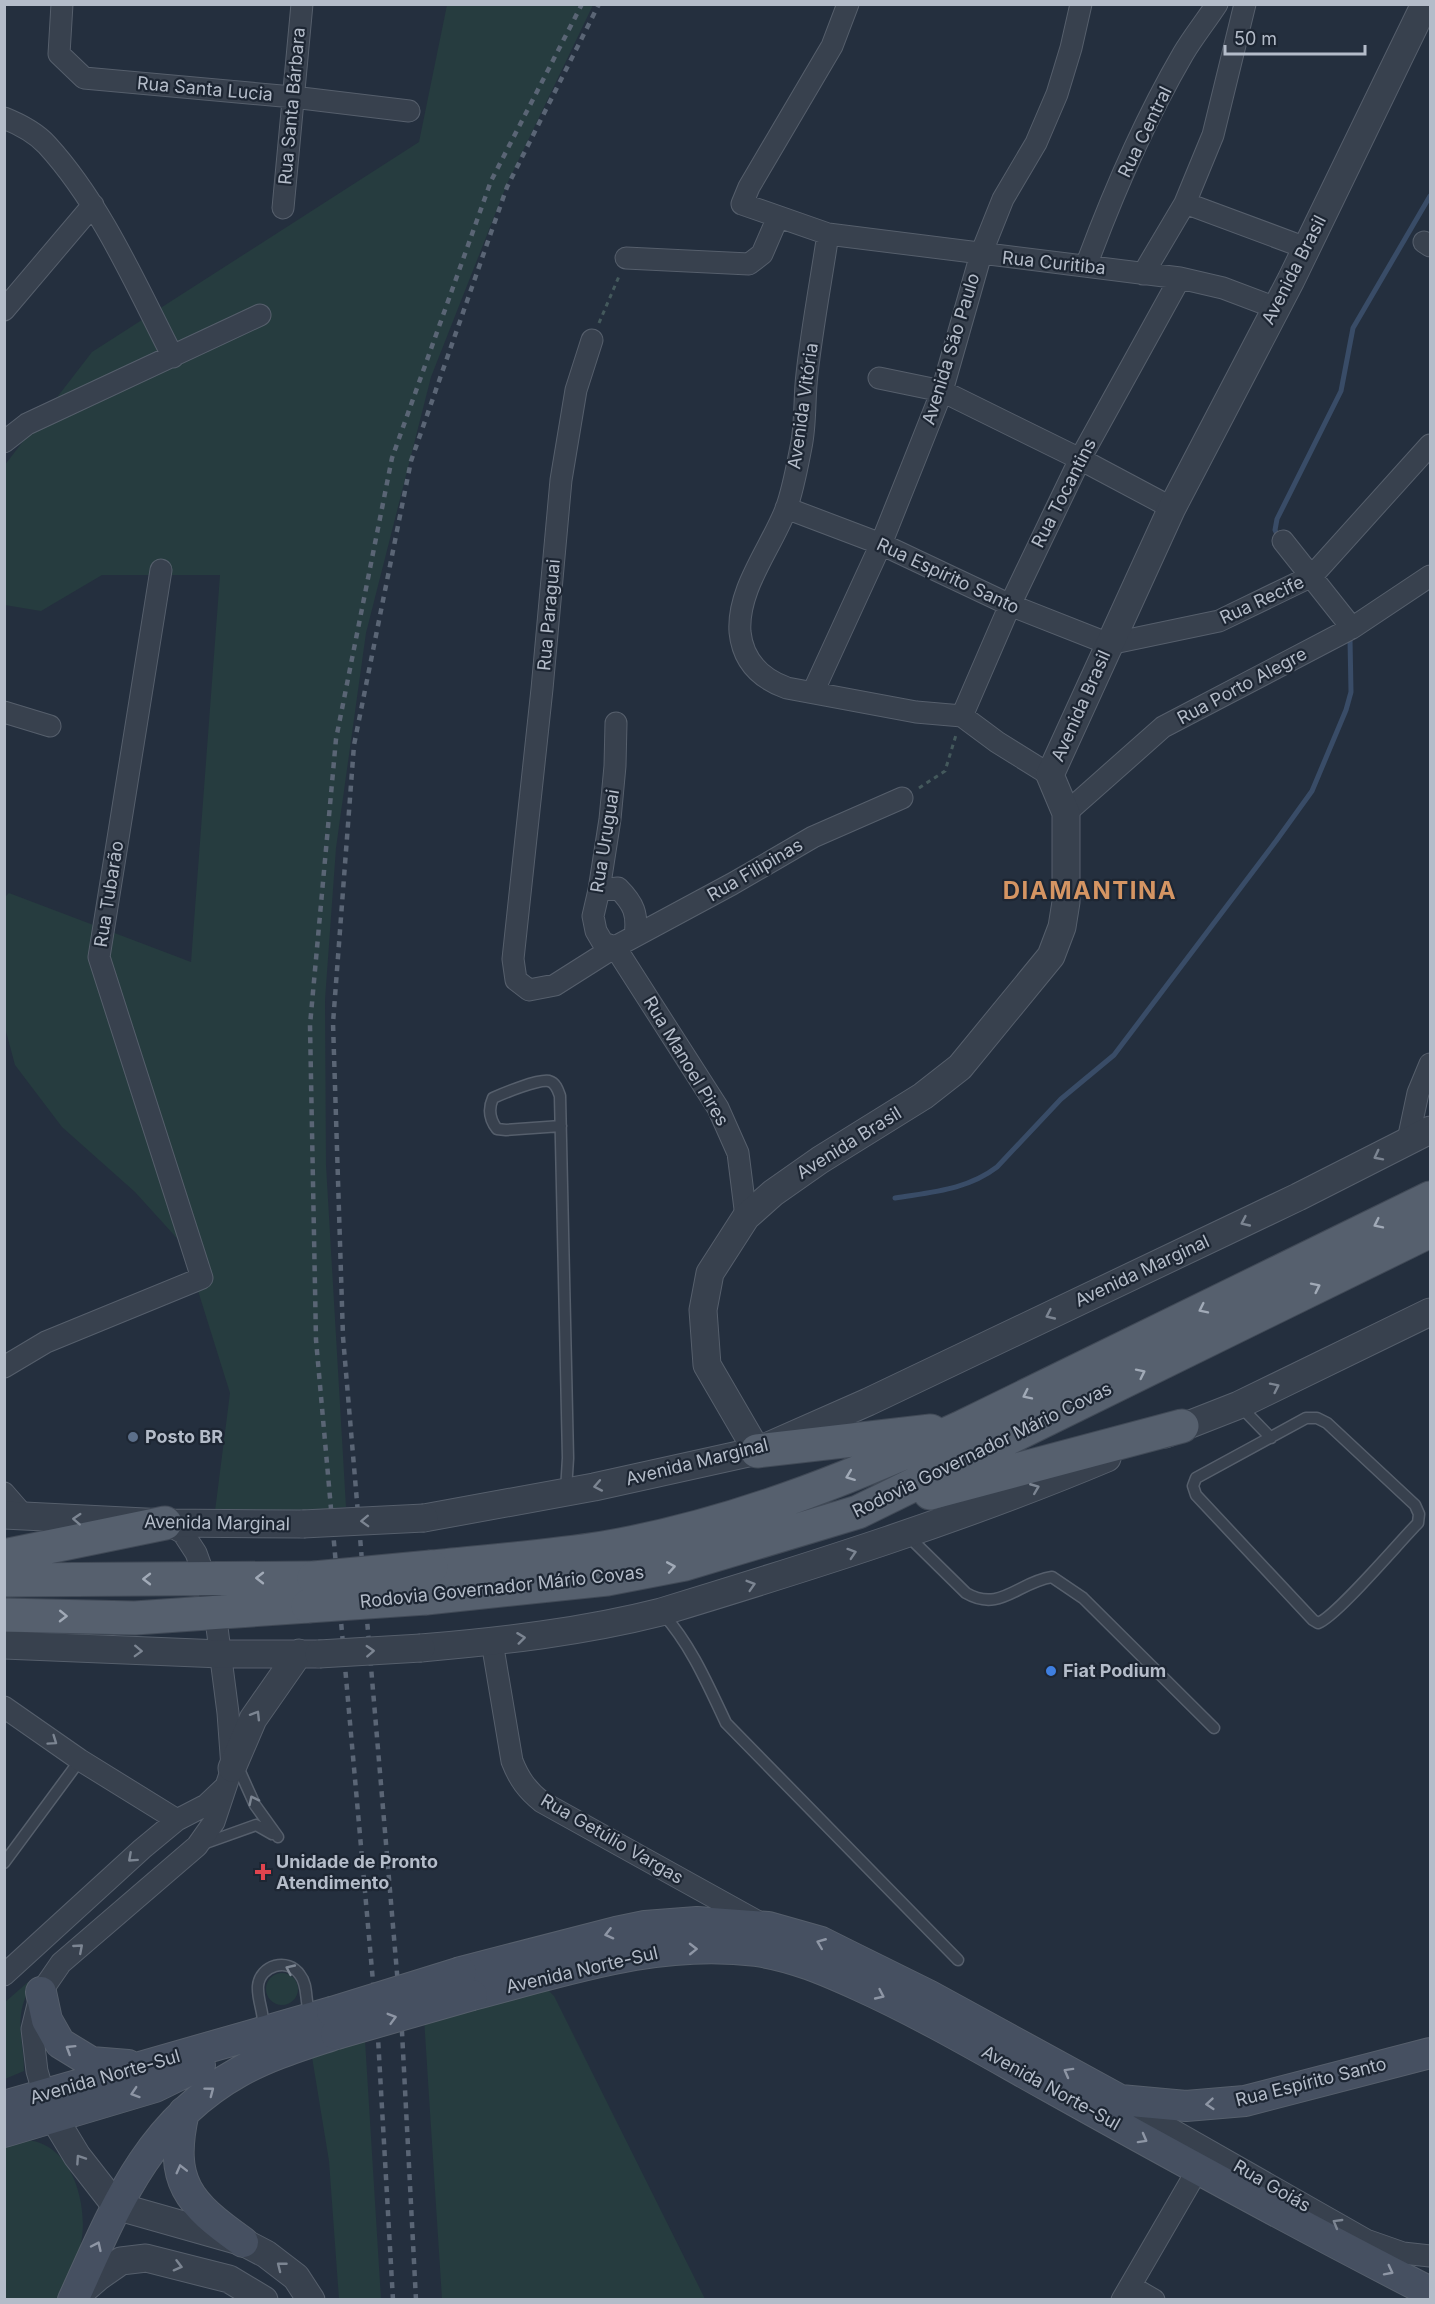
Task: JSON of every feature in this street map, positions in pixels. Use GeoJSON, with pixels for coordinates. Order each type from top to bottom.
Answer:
{"type":"FeatureCollection","features":[{"type":"Feature","properties":{"kind":"main road","name":"Rodovia Governador Mário Covas"},"geometry":{"type":"LineString","coordinates":[[429,1583],[696,1528],[810,1491],[881,1464],[960,1428],[1431,1198]]}},
{"type":"Feature","properties":{"kind":"main road","name":"Rodovia Governador Mário Covas"},"geometry":{"type":"LineString","coordinates":[[4,1615],[135,1618],[215,1612],[311,1592],[429,1583],[607,1579],[685,1564],[858,1512],[1431,1231]]}},
{"type":"Feature","properties":{"kind":"main road"},"geometry":{"type":"LineString","coordinates":[[858,1512],[1182,1426]]}},
{"type":"Feature","properties":{"kind":"main road"},"geometry":{"type":"LineString","coordinates":[[757,1450],[960,1428]]}},
{"type":"Feature","properties":{"kind":"main road"},"geometry":{"type":"LineString","coordinates":[[4,1556],[165,1523]]}},
{"type":"Feature","properties":{"kind":"main road","name":"Rodovia Governador Mário Covas"},"geometry":{"type":"LineString","coordinates":[[4,1580],[205,1578],[311,1592]]}},
{"type":"Feature","properties":{"kind":"main road","name":"Avenida Norte-Sul"},"geometry":{"type":"LineString","coordinates":[[4,2106],[49,2107],[146,2066],[252,2036],[327,2021],[467,1983],[616,1932],[645,1926],[697,1922],[768,1927],[821,1942],[928,1995],[1120,2100]]}},
{"type":"Feature","properties":{"kind":"main road","name":"Avenida Norte-Sul"},"geometry":{"type":"LineString","coordinates":[[467,1983],[651,1952],[734,1949],[780,1956],[828,1972],[918,2014],[1307,2229],[1431,2292]]}},
{"type":"Feature","properties":{"kind":"main road"},"geometry":{"type":"LineString","coordinates":[[41,1992],[47,2020],[60,2043],[91,2062],[146,2066]]}},
{"type":"Feature","properties":{"kind":"main road","name":"Avenida Norte-Sul"},"geometry":{"type":"LineString","coordinates":[[73,2300],[116,2206],[151,2149],[184,2112],[212,2088],[253,2065],[287,2050],[327,2021]]}},
{"type":"Feature","properties":{"kind":"main road"},"geometry":{"type":"LineString","coordinates":[[4,2132],[49,2107],[170,2080],[252,2036]]}},
{"type":"Feature","properties":{"kind":"main road","name":"Rua Espírito Santo"},"geometry":{"type":"LineString","coordinates":[[1120,2100],[1186,2106],[1245,2101],[1431,2053]]}},
{"type":"Feature","properties":{"kind":"main road"},"geometry":{"type":"LineString","coordinates":[[184,2112],[178,2139],[179,2167],[191,2197],[210,2218],[243,2242]]}},
{"type":"Feature","properties":{"kind":"street","name":"Rua Santa Lucia"},"geometry":{"type":"LineString","coordinates":[[62,4],[59,54],[84,78],[293,97],[409,111]]}},
{"type":"Feature","properties":{"kind":"street","name":"Rua Santa Bárbara"},"geometry":{"type":"LineString","coordinates":[[283,208],[302,4]]}},
{"type":"Feature","properties":{"kind":"street"},"geometry":{"type":"LineString","coordinates":[[828,234],[741,204],[832,46],[848,4]]}},
{"type":"Feature","properties":{"kind":"street","name":"Avenida São Paulo"},"geometry":{"type":"LineString","coordinates":[[813,692],[881,544],[942,391],[981,254],[1003,199],[1036,143],[1057,94],[1081,4]]}},
{"type":"Feature","properties":{"kind":"street","name":"Rua Central"},"geometry":{"type":"LineString","coordinates":[[1086,266],[1119,184],[1157,103],[1184,53],[1217,4]]}},
{"type":"Feature","properties":{"kind":"street"},"geometry":{"type":"LineString","coordinates":[[1143,274],[1185,203],[1214,135],[1245,4]]}},
{"type":"Feature","properties":{"kind":"street","name":"Avenida Brasil"},"geometry":{"type":"LineString","coordinates":[[757,1450],[707,1365],[703,1310],[710,1273],[746,1217],[773,1193],[820,1160],[923,1096],[960,1067],[1051,956],[1062,927],[1066,902],[1066,813],[1050,775],[1172,508],[1276,308],[1425,4]]}},
{"type":"Feature","properties":{"kind":"street"},"geometry":{"type":"LineString","coordinates":[[4,118],[18,124],[46,143],[93,205],[172,357]]}},
{"type":"Feature","properties":{"kind":"street"},"geometry":{"type":"LineString","coordinates":[[1185,203],[1306,248]]}},
{"type":"Feature","properties":{"kind":"street"},"geometry":{"type":"LineString","coordinates":[[4,310],[93,205]]}},
{"type":"Feature","properties":{"kind":"street"},"geometry":{"type":"LineString","coordinates":[[626,258],[749,264],[762,254],[778,217]]}},
{"type":"Feature","properties":{"kind":"street","name":"Rua Curitiba"},"geometry":{"type":"LineString","coordinates":[[828,234],[1180,278],[1223,288],[1276,308]]}},
{"type":"Feature","properties":{"kind":"street","name":"Avenida Vitória"},"geometry":{"type":"LineString","coordinates":[[828,234],[807,372],[802,445],[786,508],[747,592],[740,622],[740,635],[757,672],[769,681],[787,688],[916,712],[962,716]]}},
{"type":"Feature","properties":{"kind":"street","name":"Rua Tocantins"},"geometry":{"type":"LineString","coordinates":[[962,716],[1010,605],[1080,459],[1180,278]]}},
{"type":"Feature","properties":{"kind":"street"},"geometry":{"type":"LineString","coordinates":[[4,442],[27,424],[260,315]]}},
{"type":"Feature","properties":{"kind":"street","name":"Rua Paraguai"},"geometry":{"type":"LineString","coordinates":[[516,980],[513,959],[542,689],[561,480],[576,390],[592,340]]}},
{"type":"Feature","properties":{"kind":"street"},"geometry":{"type":"LineString","coordinates":[[879,378],[942,391],[1080,459],[1172,508]]}},
{"type":"Feature","properties":{"kind":"street","name":"Rua Recife"},"geometry":{"type":"LineString","coordinates":[[1109,644],[1219,621],[1312,576],[1431,445]]}},
{"type":"Feature","properties":{"kind":"street","name":"Rua Espírito Santo"},"geometry":{"type":"LineString","coordinates":[[786,508],[881,544],[1010,605],[1109,644]]}},
{"type":"Feature","properties":{"kind":"street"},"geometry":{"type":"LineString","coordinates":[[1283,541],[1352,628]]}},
{"type":"Feature","properties":{"kind":"street","name":"Rua Tubarão"},"geometry":{"type":"LineString","coordinates":[[4,1367],[46,1342],[202,1278],[99,957],[162,570]]}},
{"type":"Feature","properties":{"kind":"street","name":"Rua Porto Alegre"},"geometry":{"type":"LineString","coordinates":[[1066,813],[1163,727],[1352,628],[1431,576]]}},
{"type":"Feature","properties":{"kind":"street"},"geometry":{"type":"LineString","coordinates":[[4,712],[50,726]]}},
{"type":"Feature","properties":{"kind":"street"},"geometry":{"type":"LineString","coordinates":[[962,716],[997,742],[1050,775]]}},
{"type":"Feature","properties":{"kind":"street","name":"Rua Uruguai"},"geometry":{"type":"LineString","coordinates":[[615,947],[603,943],[596,931],[593,916],[599,890],[615,766],[616,723]]}},
{"type":"Feature","properties":{"kind":"street","name":"Rua Filipinas"},"geometry":{"type":"LineString","coordinates":[[516,980],[529,990],[555,985],[634,936],[732,884],[813,837],[902,798]]}},
{"type":"Feature","properties":{"kind":"street"},"geometry":{"type":"LineString","coordinates":[[599,890],[618,888],[628,898],[637,918],[634,936]]}},
{"type":"Feature","properties":{"kind":"street","name":"Rua Manoel Pires"},"geometry":{"type":"LineString","coordinates":[[615,947],[718,1108],[738,1153],[746,1217]]}},
{"type":"Feature","properties":{"kind":"street"},"geometry":{"type":"LineString","coordinates":[[1419,1135],[1418,1093],[1431,1064]]}},
{"type":"Feature","properties":{"kind":"street","name":"Avenida Marginal"},"geometry":{"type":"LineString","coordinates":[[14,1516],[165,1523],[303,1524],[424,1518],[566,1491],[757,1450],[868,1402],[1298,1197],[1419,1135]]}},
{"type":"Feature","properties":{"kind":"street"},"geometry":{"type":"LineString","coordinates":[[4,1645],[221,1654],[309,1654],[492,1642],[619,1623],[906,1535],[1034,1489],[1182,1426],[1239,1405],[1431,1312]]}},
{"type":"Feature","properties":{"kind":"street"},"geometry":{"type":"LineString","coordinates":[[4,1493],[14,1516]]}},
{"type":"Feature","properties":{"kind":"street"},"geometry":{"type":"LineString","coordinates":[[4,1975],[142,1849],[177,1820],[206,1805],[232,1771],[228,1713],[215,1612],[196,1553],[183,1533],[165,1523]]}},
{"type":"Feature","properties":{"kind":"street","name":"Rua Getúlio Vargas"},"geometry":{"type":"LineString","coordinates":[[492,1642],[512,1761],[519,1778],[528,1791],[542,1802],[768,1927]]}},
{"type":"Feature","properties":{"kind":"street"},"geometry":{"type":"LineString","coordinates":[[309,1654],[253,1719],[214,1822],[197,1846],[61,1963],[41,1992],[32,2029],[37,2071],[49,2107],[97,2184],[116,2206],[243,2242],[266,2254],[296,2277],[311,2300]]}},
{"type":"Feature","properties":{"kind":"street"},"geometry":{"type":"LineString","coordinates":[[4,1707],[80,1760],[177,1820]]}},
{"type":"Feature","properties":{"kind":"street","name":"Rua Goiás"},"geometry":{"type":"LineString","coordinates":[[1120,2100],[1366,2240],[1402,2253],[1431,2256]]}},
{"type":"Feature","properties":{"kind":"street"},"geometry":{"type":"LineString","coordinates":[[1154,2300],[1126,2293],[1198,2169]]}},
{"type":"Feature","properties":{"kind":"street"},"geometry":{"type":"LineString","coordinates":[[73,2300],[98,2277],[121,2261],[146,2258],[229,2279],[264,2300]]}},
{"type":"Feature","properties":{"kind":"lane"},"geometry":{"type":"LineString","coordinates":[[561,1126],[497,1129],[492,1123],[490,1105],[493,1098],[539,1082],[549,1081],[557,1087],[560,1096],[561,1126],[568,1458],[566,1491]]}},
{"type":"Feature","properties":{"kind":"lane"},"geometry":{"type":"LineString","coordinates":[[1239,1405],[1271,1438]]}},
{"type":"Feature","properties":{"kind":"lane"},"geometry":{"type":"LineString","coordinates":[[1306,1418],[1317,1418],[1327,1423],[1415,1505],[1419,1514],[1418,1523],[1324,1621],[1318,1623],[1312,1620],[1196,1495],[1193,1486],[1196,1478],[1271,1438],[1306,1418]]}},
{"type":"Feature","properties":{"kind":"lane"},"geometry":{"type":"LineString","coordinates":[[906,1535],[966,1593],[978,1600],[994,1601],[1041,1579],[1052,1577],[1083,1598],[1214,1728]]}},
{"type":"Feature","properties":{"kind":"lane"},"geometry":{"type":"LineString","coordinates":[[661,1612],[676,1629],[705,1678],[726,1723],[958,1960]]}},
{"type":"Feature","properties":{"kind":"lane"},"geometry":{"type":"LineString","coordinates":[[4,1863],[80,1760]]}},
{"type":"Feature","properties":{"kind":"lane"},"geometry":{"type":"LineString","coordinates":[[197,1846],[256,1825],[278,1837],[232,1771]]}},
{"type":"Feature","properties":{"kind":"lane"},"geometry":{"type":"LineString","coordinates":[[252,2036],[264,2022],[258,1984],[265,1971],[278,1965],[285,1965],[299,1972],[303,1979],[308,2010],[327,2021]]}},
{"type":"Feature","properties":{"kind":"path"},"geometry":{"type":"LineString","coordinates":[[592,340],[626,258]]}},
{"type":"Feature","properties":{"kind":"path"},"geometry":{"type":"LineString","coordinates":[[902,798],[945,771],[962,716]]}},
{"type":"Feature","properties":{"kind":"green space"},"geometry":{"type":"Polygon","coordinates":[[[447,5],[593,5],[507,184],[431,377],[366,633],[336,848],[325,1000],[326,1165],[346,1507],[282,1513],[215,1511],[230,1393],[184,1246],[135,1192],[62,1127],[15,1065],[4,1024],[4,898],[9,893],[191,962],[220,575],[102,575],[41,611],[5,605],[4,466],[92,352],[419,142],[447,5]]]}},
{"type":"Feature","properties":{"kind":"green space"},"geometry":{"type":"Polygon","coordinates":[[[282,1973],[294,1977],[298,1989],[294,2001],[282,2005],[270,2001],[266,1989],[270,1977],[282,1973]]]}},
{"type":"Feature","properties":{"kind":"green space"},"geometry":{"type":"Polygon","coordinates":[[[28,1982],[32,1985],[22,2007],[20,2028],[24,2071],[5,2079],[4,2003],[28,1982]]]}},
{"type":"Feature","properties":{"kind":"green space"},"geometry":{"type":"Polygon","coordinates":[[[541,1983],[554,1996],[705,2299],[442,2299],[424,2018],[541,1983]]]}},
{"type":"Feature","properties":{"kind":"green space"},"geometry":{"type":"Polygon","coordinates":[[[365,2040],[381,2299],[339,2299],[329,2161],[312,2057],[365,2040]]]}},
{"type":"Feature","properties":{"kind":"green space"},"geometry":{"type":"Polygon","coordinates":[[[25,2140],[41,2143],[55,2152],[74,2178],[79,2194],[83,2228],[81,2243],[59,2299],[5,2300],[5,2144],[25,2140]]]}},
{"type":"Feature","properties":{"kind":"waterway"},"geometry":{"type":"LineString","coordinates":[[1279,539],[1275,530],[1277,519],[1341,391],[1353,328],[1430,196]]}},
{"type":"Feature","properties":{"kind":"waterway"},"geometry":{"type":"LineString","coordinates":[[895,1198],[948,1189],[985,1175],[997,1167],[1061,1099],[1114,1055],[1312,791],[1346,710],[1351,692],[1350,639]]}},
{"type":"Feature","properties":{"kind":"railway"},"geometry":{"type":"LineString","coordinates":[[393,2300],[378,2038],[316,1340],[310,1025],[336,739],[392,458],[491,181],[582,4]]}},
{"type":"Feature","properties":{"kind":"railway"},"geometry":{"type":"LineString","coordinates":[[416,2300],[402,2032],[343,1337],[333,1023],[354,745],[411,461],[507,187],[599,4]]}},
{"type":"Feature","properties":{"kind":"place","name":"Posto BR"},"geometry":{"type":"Point","coordinates":[133,1437]}},
{"type":"Feature","properties":{"kind":"place","name":"Fiat Podium"},"geometry":{"type":"Point","coordinates":[1051,1671]}},
{"type":"Feature","properties":{"kind":"place","name":"Unidade de Pronto Atendimento"},"geometry":{"type":"Point","coordinates":[263,1872]}},
{"type":"Feature","properties":{"kind":"district","name":"DIAMANTINA"},"geometry":{"type":"Point","coordinates":[1090,891]}}]}
